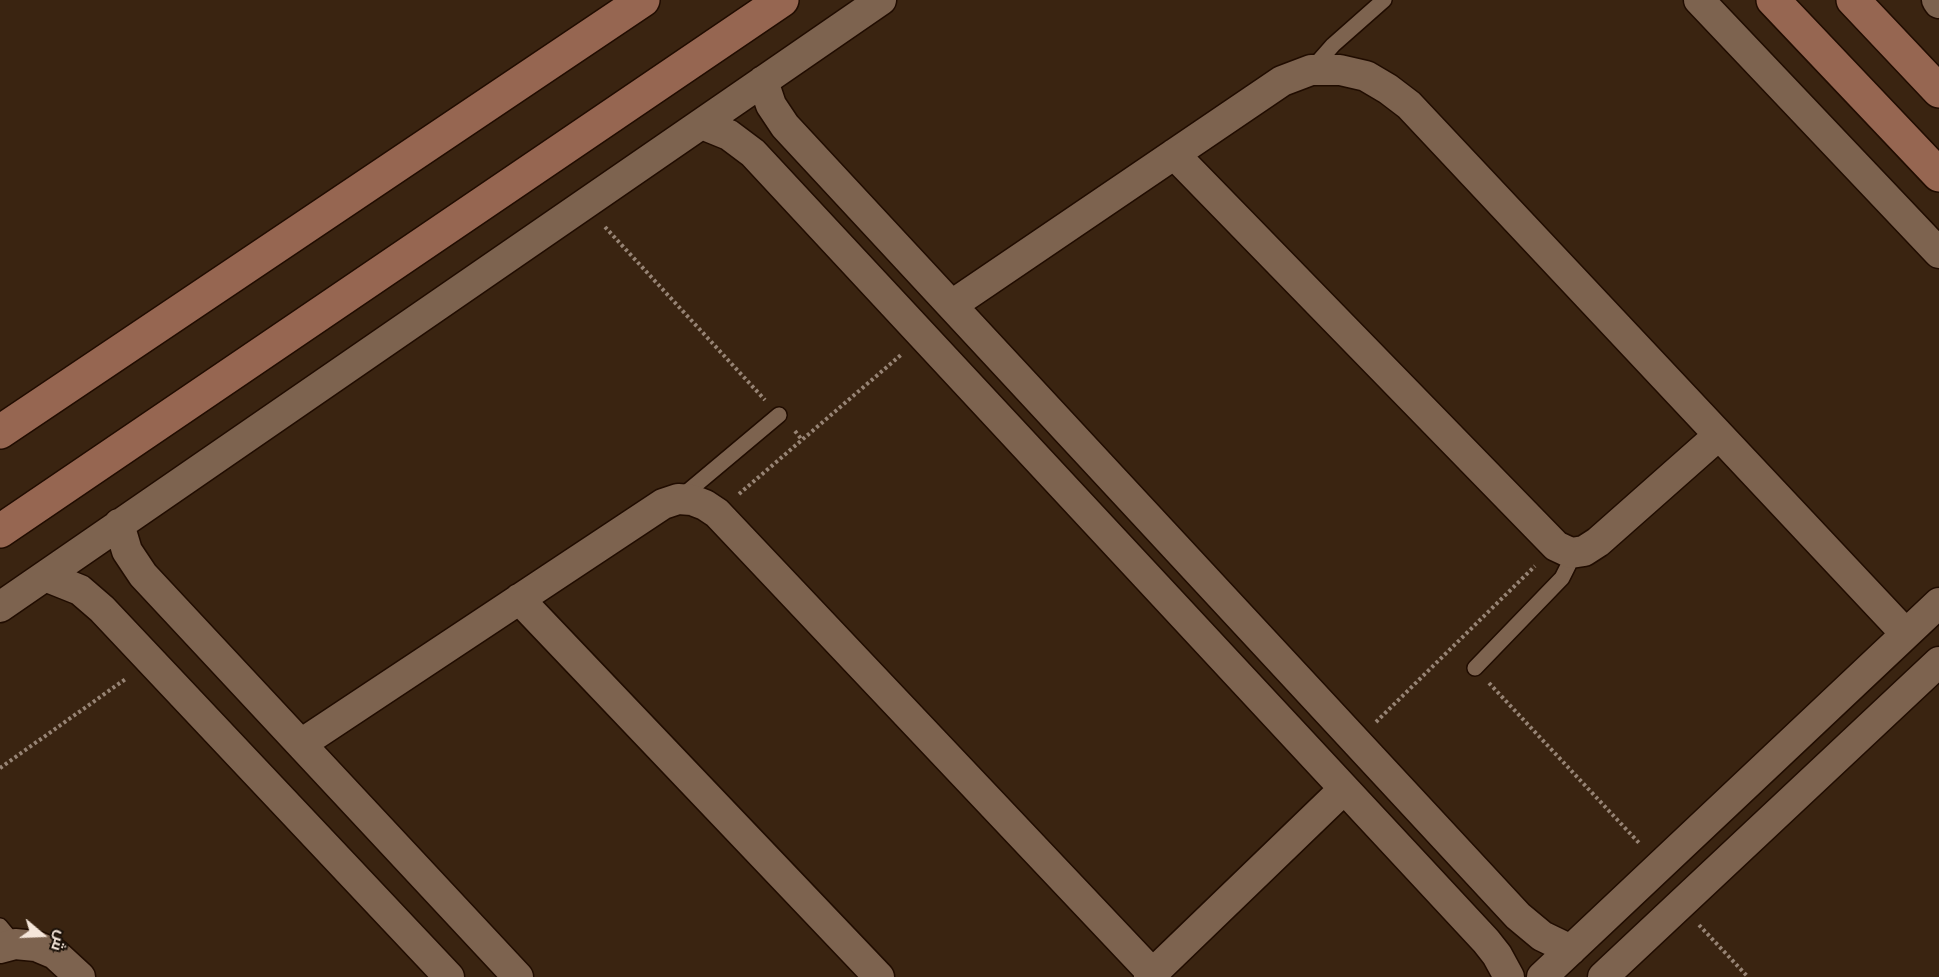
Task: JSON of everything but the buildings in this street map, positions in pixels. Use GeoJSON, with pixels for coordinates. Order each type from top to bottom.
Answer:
{"type":"FeatureCollection","features":[{"type":"Feature","properties":{"kind":"street"},"geometry":{"type":"LineString","coordinates":[[0,432],[643,0]]}},
{"type":"Feature","properties":{"kind":"street"},"geometry":{"type":"LineString","coordinates":[[0,531],[782,0]]}},
{"type":"Feature","properties":{"kind":"street"},"geometry":{"type":"LineString","coordinates":[[0,608],[881,0]]}},
{"type":"Feature","properties":{"kind":"street"},"geometry":{"type":"LineString","coordinates":[[1700,0],[1939,253]]}},
{"type":"Feature","properties":{"kind":"street"},"geometry":{"type":"LineString","coordinates":[[1773,0],[1939,175]]}},
{"type":"Feature","properties":{"kind":"street"},"geometry":{"type":"LineString","coordinates":[[1852,0],[1939,92]]}},
{"type":"Feature","properties":{"kind":"street"},"geometry":{"type":"LineString","coordinates":[[952,305],[1282,81],[1311,70],[1340,70],[1366,76],[1389,88],[1409,105],[1906,634]]}},
{"type":"Feature","properties":{"kind":"street"},"geometry":{"type":"LineString","coordinates":[[763,81],[771,105],[785,126],[1356,742],[1518,916],[1542,936],[1571,950]]}},
{"type":"Feature","properties":{"kind":"street"},"geometry":{"type":"LineString","coordinates":[[702,124],[729,135],[753,153],[1486,941],[1509,977]]}},
{"type":"Feature","properties":{"kind":"street"},"geometry":{"type":"LineString","coordinates":[[1174,154],[1563,549],[1584,550],[1598,542],[1719,435]]}},
{"type":"Feature","properties":{"kind":"street"},"geometry":{"type":"LineString","coordinates":[[301,744],[663,504],[678,499],[692,500],[717,513],[1151,975],[1344,789]]}},
{"type":"Feature","properties":{"kind":"street"},"geometry":{"type":"LineString","coordinates":[[119,524],[127,551],[143,575],[518,977]]}},
{"type":"Feature","properties":{"kind":"street"},"geometry":{"type":"LineString","coordinates":[[45,576],[67,584],[92,599],[449,977]]}},
{"type":"Feature","properties":{"kind":"street"},"geometry":{"type":"LineString","coordinates":[[519,599],[879,977]]}},
{"type":"Feature","properties":{"kind":"street"},"geometry":{"type":"LineString","coordinates":[[1542,977],[1939,603]]}},
{"type":"Feature","properties":{"kind":"street"},"geometry":{"type":"LineString","coordinates":[[1603,977],[1937,669]]}},
{"type":"Feature","properties":{"kind":"street"},"geometry":{"type":"LineString","coordinates":[[5,940],[36,946],[55,954],[80,977]]}},
{"type":"Feature","properties":{"kind":"lane"},"geometry":{"type":"LineString","coordinates":[[1311,70],[1333,45],[1384,0]]}},
{"type":"Feature","properties":{"kind":"lane"},"geometry":{"type":"LineString","coordinates":[[678,499],[779,415]]}},
{"type":"Feature","properties":{"kind":"lane"},"geometry":{"type":"LineString","coordinates":[[1475,668],[1562,578],[1568,566],[1563,549]]}},
{"type":"Feature","properties":{"kind":"path"},"geometry":{"type":"LineString","coordinates":[[584,204],[802,440]]}},
{"type":"Feature","properties":{"kind":"path"},"geometry":{"type":"LineString","coordinates":[[717,513],[923,336]]}},
{"type":"Feature","properties":{"kind":"path"},"geometry":{"type":"LineString","coordinates":[[1356,742],[1454,646],[1563,549]]}},
{"type":"Feature","properties":{"kind":"path"},"geometry":{"type":"LineString","coordinates":[[1454,646],[1660,866]]}},
{"type":"Feature","properties":{"kind":"path"},"geometry":{"type":"LineString","coordinates":[[0,768],[151,661]]}},
{"type":"Feature","properties":{"kind":"path"},"geometry":{"type":"LineString","coordinates":[[1680,905],[1748,977]]}}]}
